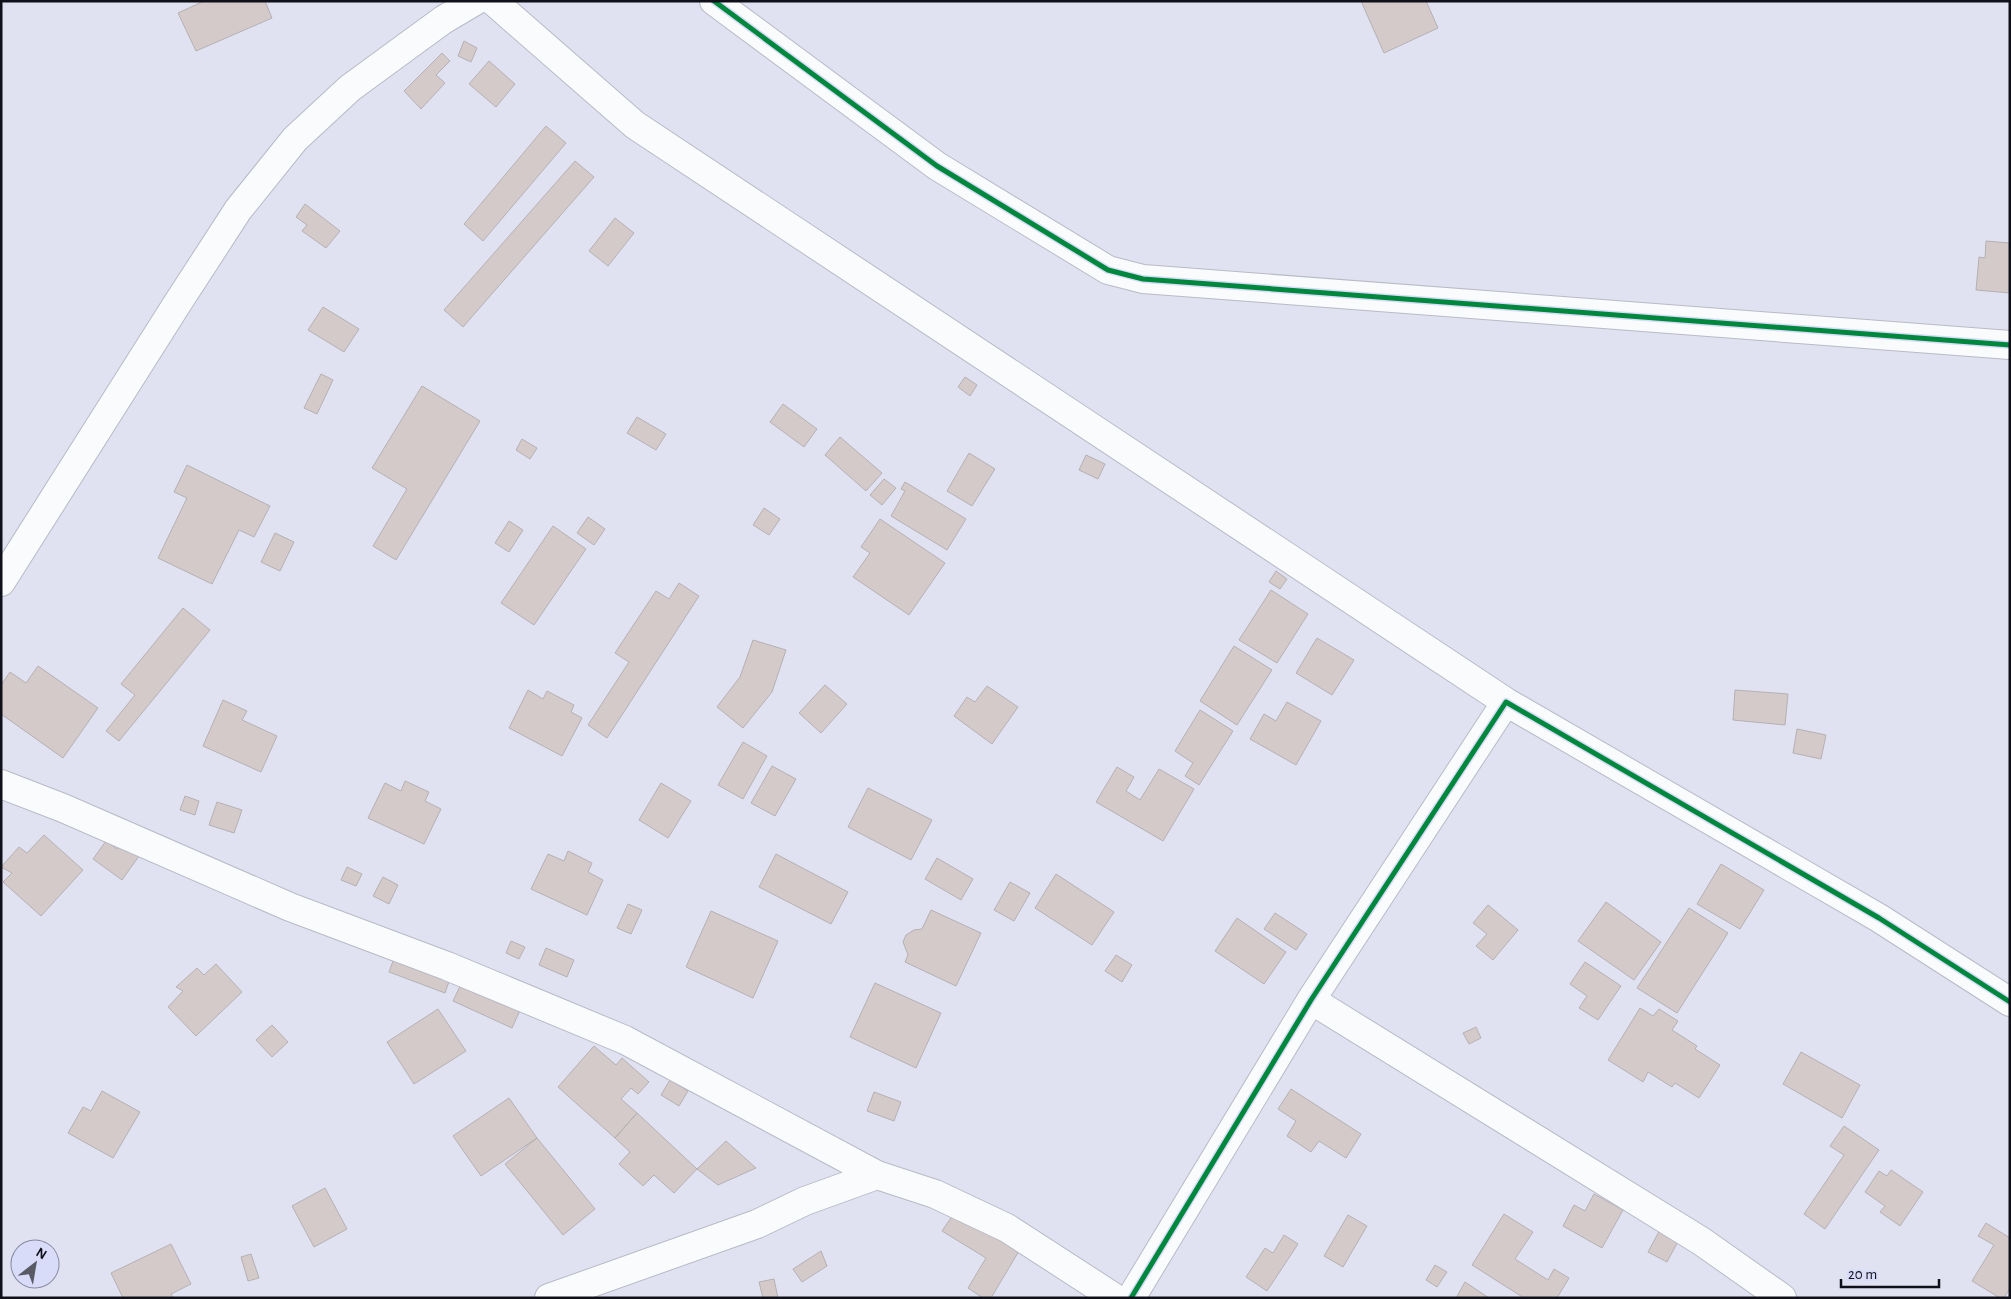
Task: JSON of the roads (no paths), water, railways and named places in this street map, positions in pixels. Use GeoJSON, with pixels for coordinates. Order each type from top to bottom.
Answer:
{"type":"FeatureCollection","features":[{"type":"Feature","properties":{"kind":"street"},"geometry":{"type":"LineString","coordinates":[[1,582],[238,210],[294,139],[350,88],[443,20],[475,1]]}},
{"type":"Feature","properties":{"kind":"street"},"geometry":{"type":"LineString","coordinates":[[493,1],[635,125],[1506,702],[1879,918],[2010,1002]]}},
{"type":"Feature","properties":{"kind":"street"},"geometry":{"type":"LineString","coordinates":[[714,1],[937,166],[1108,270],[1143,279],[2010,345]]}},
{"type":"Feature","properties":{"kind":"street"},"geometry":{"type":"LineString","coordinates":[[1131,1298],[1311,1000],[1506,702]]}},
{"type":"Feature","properties":{"kind":"street"},"geometry":{"type":"LineString","coordinates":[[1,784],[63,808],[290,906],[448,966],[625,1040],[877,1176],[935,1194],[1007,1228],[1115,1298]]}},
{"type":"Feature","properties":{"kind":"street"},"geometry":{"type":"LineString","coordinates":[[1311,1000],[1701,1241],[1782,1298]]}},
{"type":"Feature","properties":{"kind":"street"},"geometry":{"type":"LineString","coordinates":[[549,1298],[758,1224],[805,1201],[877,1176]]}}]}
